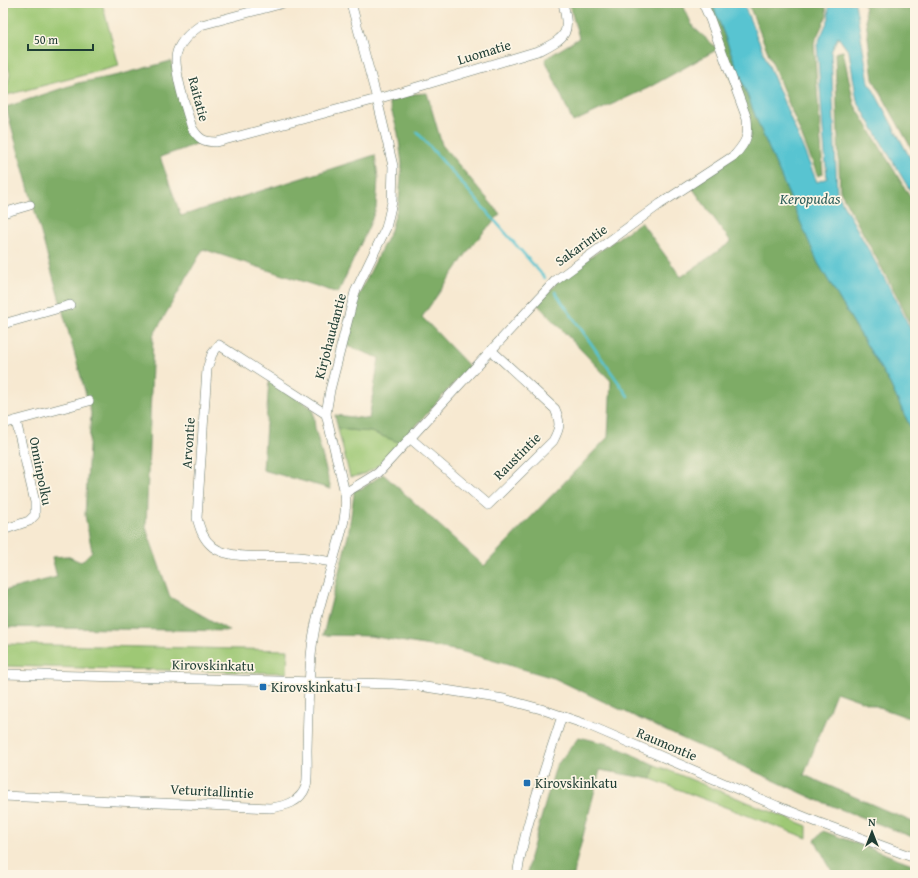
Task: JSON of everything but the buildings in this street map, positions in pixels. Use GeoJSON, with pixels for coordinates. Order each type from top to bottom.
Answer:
{"type":"FeatureCollection","features":[{"type":"Feature","properties":{"kind":"street","name":"Raitatie"},"geometry":{"type":"LineString","coordinates":[[284,3],[201,25],[191,32],[181,44],[177,53],[176,67],[192,128],[197,136],[206,142],[217,142],[377,99]]}},
{"type":"Feature","properties":{"kind":"street","name":"Kirjohaudantie"},"geometry":{"type":"LineString","coordinates":[[308,681],[312,645],[316,626],[344,518],[346,501],[326,414],[330,390],[355,292],[386,228],[392,202],[393,166],[377,99],[350,3]]}},
{"type":"Feature","properties":{"kind":"street","name":"Luomatie"},"geometry":{"type":"LineString","coordinates":[[377,99],[541,50],[558,41],[566,32],[567,20],[563,3]]}},
{"type":"Feature","properties":{"kind":"street","name":"Sakarintie"},"geometry":{"type":"LineString","coordinates":[[345,493],[378,473],[411,439],[555,281],[660,204],[735,155],[745,145],[748,137],[747,120],[710,18],[703,3]]}},
{"type":"Feature","properties":{"kind":"street"},"geometry":{"type":"LineString","coordinates":[[3,214],[30,205]]}},
{"type":"Feature","properties":{"kind":"street"},"geometry":{"type":"LineString","coordinates":[[3,324],[70,305]]}},
{"type":"Feature","properties":{"kind":"street","name":"Arvontie"},"geometry":{"type":"LineString","coordinates":[[326,414],[219,345],[212,354],[207,369],[196,518],[201,532],[207,541],[214,548],[226,553],[244,556],[299,557],[332,562]]}},
{"type":"Feature","properties":{"kind":"street","name":"Raustintie"},"geometry":{"type":"LineString","coordinates":[[411,439],[488,505],[553,441],[559,430],[560,420],[555,409],[491,350]]}},
{"type":"Feature","properties":{"kind":"street"},"geometry":{"type":"LineString","coordinates":[[3,424],[89,401]]}},
{"type":"Feature","properties":{"kind":"street","name":"Onninpolku"},"geometry":{"type":"LineString","coordinates":[[3,530],[29,521],[35,515],[35,502],[16,421]]}},
{"type":"Feature","properties":{"kind":"street","name":"Kirovskinkatu"},"geometry":{"type":"LineString","coordinates":[[3,674],[308,681],[419,686],[504,699],[562,716]]}},
{"type":"Feature","properties":{"kind":"street","name":"Veturitallintie"},"geometry":{"type":"LineString","coordinates":[[3,796],[270,808],[284,806],[296,800],[306,786],[308,681]]}},
{"type":"Feature","properties":{"kind":"street"},"geometry":{"type":"LineString","coordinates":[[517,875],[520,856],[537,791],[562,716]]}},
{"type":"Feature","properties":{"kind":"street","name":"Raumontie"},"geometry":{"type":"LineString","coordinates":[[562,716],[588,725],[818,822],[915,858]]}},
{"type":"Feature","properties":{"kind":"green space"},"geometry":{"type":"Polygon","coordinates":[[[3,3],[102,3],[119,66],[3,96],[3,88],[7,87],[10,74],[3,49],[3,3]]]}},
{"type":"Feature","properties":{"kind":"green space"},"geometry":{"type":"Polygon","coordinates":[[[569,3],[682,3],[693,27],[718,49],[648,88],[573,122],[545,59],[579,38],[569,3]]]}},
{"type":"Feature","properties":{"kind":"green space"},"geometry":{"type":"Polygon","coordinates":[[[706,3],[712,3],[758,123],[818,263],[890,384],[915,437],[915,720],[836,692],[804,775],[915,823],[915,838],[817,800],[554,678],[460,651],[370,636],[323,635],[348,536],[354,494],[353,490],[363,488],[383,474],[484,566],[608,437],[611,381],[537,304],[562,277],[641,222],[681,277],[731,242],[691,186],[751,137],[706,3]]]}},
{"type":"Feature","properties":{"kind":"green space"},"geometry":{"type":"Polygon","coordinates":[[[748,3],[825,3],[827,15],[814,43],[823,174],[818,176],[748,3]]]}},
{"type":"Feature","properties":{"kind":"green space"},"geometry":{"type":"Polygon","coordinates":[[[864,3],[915,3],[915,155],[873,79],[864,3]]]}},
{"type":"Feature","properties":{"kind":"green space"},"geometry":{"type":"Polygon","coordinates":[[[843,51],[854,104],[915,205],[915,335],[898,298],[840,191],[835,53],[843,51]]]}},
{"type":"Feature","properties":{"kind":"green space"},"geometry":{"type":"Polygon","coordinates":[[[171,61],[189,129],[200,142],[160,157],[181,216],[375,155],[378,178],[376,208],[338,293],[203,249],[153,336],[146,528],[170,597],[230,631],[3,627],[3,591],[57,577],[52,557],[67,556],[81,562],[92,551],[85,515],[91,413],[6,107],[78,83],[119,75],[171,61]]]}},
{"type":"Feature","properties":{"kind":"green space"},"geometry":{"type":"Polygon","coordinates":[[[427,93],[442,145],[500,214],[474,243],[422,317],[469,366],[401,443],[371,432],[338,429],[335,415],[369,419],[379,358],[345,345],[359,294],[391,230],[399,202],[402,164],[398,133],[389,102],[413,94],[427,93]]]}},
{"type":"Feature","properties":{"kind":"green space"},"geometry":{"type":"Polygon","coordinates":[[[269,379],[313,409],[315,428],[331,489],[263,470],[269,379]]]}},
{"type":"Feature","properties":{"kind":"green space"},"geometry":{"type":"Polygon","coordinates":[[[338,429],[371,432],[401,443],[372,470],[358,476],[350,477],[338,429]]]}},
{"type":"Feature","properties":{"kind":"green space"},"geometry":{"type":"Polygon","coordinates":[[[3,644],[288,650],[287,673],[3,666],[3,644]]]}},
{"type":"Feature","properties":{"kind":"green space"},"geometry":{"type":"Polygon","coordinates":[[[579,737],[612,745],[655,765],[651,779],[600,770],[574,875],[527,875],[530,857],[556,766],[579,737]]]}},
{"type":"Feature","properties":{"kind":"green space"},"geometry":{"type":"Polygon","coordinates":[[[655,765],[807,826],[807,838],[651,779],[655,765]]]}},
{"type":"Feature","properties":{"kind":"green space"},"geometry":{"type":"Polygon","coordinates":[[[823,831],[915,865],[915,875],[834,875],[815,840],[823,831]]]}},
{"type":"Feature","properties":{"kind":"water","name":"Keropudas"},"geometry":{"type":"Polygon","coordinates":[[[712,3],[743,3],[817,182],[827,178],[817,45],[829,18],[828,3],[855,3],[869,82],[915,167],[915,199],[857,101],[849,52],[838,37],[831,52],[837,193],[896,299],[915,339],[915,437],[890,384],[818,263],[758,123],[712,3]]]}},
{"type":"Feature","properties":{"kind":"waterway"},"geometry":{"type":"LineString","coordinates":[[417,132],[545,278]]}},
{"type":"Feature","properties":{"kind":"waterway"},"geometry":{"type":"LineString","coordinates":[[555,292],[628,396]]}},
{"type":"Feature","properties":{"kind":"place","name":"Kirovskinkatu I"},"geometry":{"type":"Point","coordinates":[263,687]}},
{"type":"Feature","properties":{"kind":"place","name":"Kirovskinkatu"},"geometry":{"type":"Point","coordinates":[527,783]}}]}
